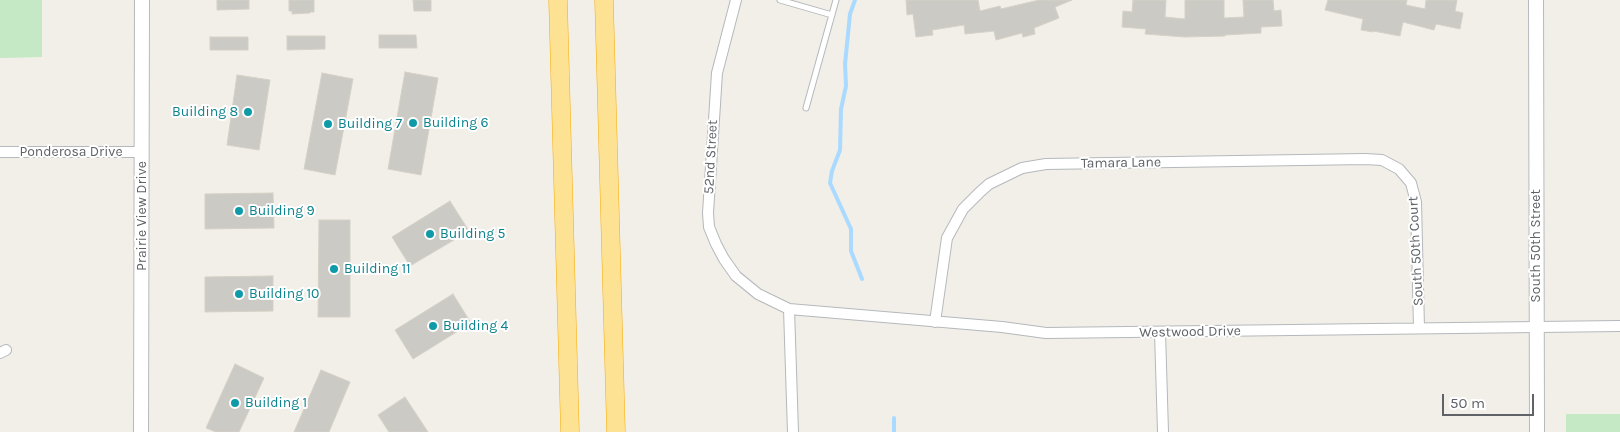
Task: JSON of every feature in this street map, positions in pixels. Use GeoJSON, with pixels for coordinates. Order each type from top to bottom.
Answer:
{"type":"FeatureCollection","features":[{"type":"Feature","properties":{"kind":"highway"},"geometry":{"type":"LineString","coordinates":[[558,0],[570,432]]}},
{"type":"Feature","properties":{"kind":"highway"},"geometry":{"type":"LineString","coordinates":[[604,0],[616,432]]}},
{"type":"Feature","properties":{"kind":"main road","name":"Prairie View Drive"},"geometry":{"type":"LineString","coordinates":[[141,432],[142,0]]}},
{"type":"Feature","properties":{"kind":"main road","name":"South 50th Street"},"geometry":{"type":"LineString","coordinates":[[1536,0],[1537,432]]}},
{"type":"Feature","properties":{"kind":"street","name":"52nd Street"},"geometry":{"type":"LineString","coordinates":[[736,0],[717,73],[708,213],[710,227],[724,259],[736,276],[763,296]]}},
{"type":"Feature","properties":{"kind":"street","name":"Ponderosa Drive"},"geometry":{"type":"LineString","coordinates":[[0,152],[142,152]]}},
{"type":"Feature","properties":{"kind":"street","name":"Tamara Lane"},"geometry":{"type":"LineString","coordinates":[[935,322],[947,238],[963,209],[989,184],[1022,168],[1046,164],[1365,159],[1382,160],[1399,169],[1405,176]]}},
{"type":"Feature","properties":{"kind":"street","name":"South 50th Court"},"geometry":{"type":"LineString","coordinates":[[1405,176],[1411,183],[1416,202],[1419,328]]}},
{"type":"Feature","properties":{"kind":"street","name":"Westwood Drive"},"geometry":{"type":"LineString","coordinates":[[763,296],[789,308],[1002,327],[1046,333],[1620,326]]}},
{"type":"Feature","properties":{"kind":"street"},"geometry":{"type":"LineString","coordinates":[[789,308],[793,432]]}},
{"type":"Feature","properties":{"kind":"street"},"geometry":{"type":"LineString","coordinates":[[1160,332],[1163,432]]}},
{"type":"Feature","properties":{"kind":"lane"},"geometry":{"type":"LineString","coordinates":[[780,0],[832,15]]}},
{"type":"Feature","properties":{"kind":"lane"},"geometry":{"type":"LineString","coordinates":[[806,108],[836,0]]}},
{"type":"Feature","properties":{"kind":"green space"},"geometry":{"type":"Polygon","coordinates":[[[0,0],[42,0],[42,57],[0,58],[0,0]]]}},
{"type":"Feature","properties":{"kind":"green space"},"geometry":{"type":"Polygon","coordinates":[[[1566,414],[1620,414],[1620,432],[1566,432],[1566,414]]]}},
{"type":"Feature","properties":{"kind":"building"},"geometry":{"type":"Polygon","coordinates":[[[217,0],[249,0],[249,9],[217,10],[217,0]]]}},
{"type":"Feature","properties":{"kind":"building"},"geometry":{"type":"Polygon","coordinates":[[[289,0],[314,0],[314,12],[292,14],[292,11],[289,11],[289,0]]]}},
{"type":"Feature","properties":{"kind":"building"},"geometry":{"type":"Polygon","coordinates":[[[413,0],[431,0],[431,11],[414,11],[413,0]]]}},
{"type":"Feature","properties":{"kind":"building"},"geometry":{"type":"Polygon","coordinates":[[[906,0],[978,0],[980,11],[1000,6],[1001,9],[1039,0],[1072,0],[1055,7],[1059,18],[1034,28],[1035,34],[1023,37],[1022,33],[996,40],[994,31],[965,34],[964,25],[932,30],[933,35],[916,37],[913,14],[907,15],[906,0]]]}},
{"type":"Feature","properties":{"kind":"building"},"geometry":{"type":"Polygon","coordinates":[[[1133,0],[1166,0],[1165,17],[1185,19],[1185,0],[1224,0],[1224,18],[1244,17],[1243,0],[1273,0],[1274,11],[1281,10],[1282,26],[1261,27],[1261,33],[1225,36],[1185,37],[1145,34],[1146,29],[1122,27],[1123,11],[1132,12],[1133,0]]]}},
{"type":"Feature","properties":{"kind":"building"},"geometry":{"type":"Polygon","coordinates":[[[1328,0],[1407,0],[1406,5],[1425,9],[1426,0],[1457,0],[1455,11],[1463,13],[1460,29],[1436,24],[1434,30],[1403,22],[1400,36],[1361,30],[1363,19],[1325,10],[1328,0]]]}},
{"type":"Feature","properties":{"kind":"building"},"geometry":{"type":"Polygon","coordinates":[[[379,35],[416,35],[417,48],[379,48],[379,35]]]}},
{"type":"Feature","properties":{"kind":"building"},"geometry":{"type":"Polygon","coordinates":[[[287,36],[325,36],[325,49],[287,50],[287,36]]]}},
{"type":"Feature","properties":{"kind":"building"},"geometry":{"type":"Polygon","coordinates":[[[210,37],[248,37],[248,50],[210,50],[210,37]]]}},
{"type":"Feature","properties":{"kind":"building","name":"Building 6"},"geometry":{"type":"Polygon","coordinates":[[[405,72],[438,78],[421,175],[388,169],[405,72]]]}},
{"type":"Feature","properties":{"kind":"building","name":"Building 7"},"geometry":{"type":"Polygon","coordinates":[[[322,73],[353,79],[335,175],[304,169],[322,73]]]}},
{"type":"Feature","properties":{"kind":"building","name":"Building 8"},"geometry":{"type":"Polygon","coordinates":[[[237,75],[270,80],[259,150],[227,145],[237,75]]]}},
{"type":"Feature","properties":{"kind":"building","name":"Building 9"},"geometry":{"type":"Polygon","coordinates":[[[273,193],[274,228],[205,229],[205,194],[273,193]]]}},
{"type":"Feature","properties":{"kind":"building","name":"Building 5"},"geometry":{"type":"Polygon","coordinates":[[[450,201],[469,231],[410,266],[392,237],[450,201]]]}},
{"type":"Feature","properties":{"kind":"building","name":"Building 11"},"geometry":{"type":"Polygon","coordinates":[[[319,220],[350,220],[350,317],[318,317],[319,220]]]}},
{"type":"Feature","properties":{"kind":"building","name":"Building 10"},"geometry":{"type":"Polygon","coordinates":[[[273,276],[273,311],[205,312],[205,277],[273,276]]]}},
{"type":"Feature","properties":{"kind":"building","name":"Building 4"},"geometry":{"type":"Polygon","coordinates":[[[453,294],[471,323],[413,359],[395,330],[453,294]]]}},
{"type":"Feature","properties":{"kind":"building","name":"Building 1"},"geometry":{"type":"Polygon","coordinates":[[[235,364],[264,378],[239,432],[216,432],[206,428],[235,364]]]}},
{"type":"Feature","properties":{"kind":"building"},"geometry":{"type":"Polygon","coordinates":[[[321,370],[350,382],[329,432],[294,432],[321,370]]]}},
{"type":"Feature","properties":{"kind":"building"},"geometry":{"type":"Polygon","coordinates":[[[405,397],[428,432],[389,432],[378,415],[405,397]]]}},
{"type":"Feature","properties":{"kind":"waterway"},"geometry":{"type":"LineString","coordinates":[[855,0],[850,14],[845,64],[846,86],[841,109],[840,150],[832,171],[830,183],[851,229],[851,251],[862,279]]}},
{"type":"Feature","properties":{"kind":"waterway"},"geometry":{"type":"LineString","coordinates":[[894,418],[894,432]]}},
{"type":"Feature","properties":{"kind":"place","name":"Building 8"},"geometry":{"type":"Point","coordinates":[248,112]}},
{"type":"Feature","properties":{"kind":"place","name":"Building 6"},"geometry":{"type":"Point","coordinates":[413,123]}},
{"type":"Feature","properties":{"kind":"place","name":"Building 7"},"geometry":{"type":"Point","coordinates":[328,124]}},
{"type":"Feature","properties":{"kind":"place","name":"Building 9"},"geometry":{"type":"Point","coordinates":[239,211]}},
{"type":"Feature","properties":{"kind":"place","name":"Building 5"},"geometry":{"type":"Point","coordinates":[430,234]}},
{"type":"Feature","properties":{"kind":"place","name":"Building 11"},"geometry":{"type":"Point","coordinates":[334,269]}},
{"type":"Feature","properties":{"kind":"place","name":"Building 10"},"geometry":{"type":"Point","coordinates":[239,294]}},
{"type":"Feature","properties":{"kind":"place","name":"Building 4"},"geometry":{"type":"Point","coordinates":[433,326]}},
{"type":"Feature","properties":{"kind":"place","name":"Building 1"},"geometry":{"type":"Point","coordinates":[235,403]}}]}
